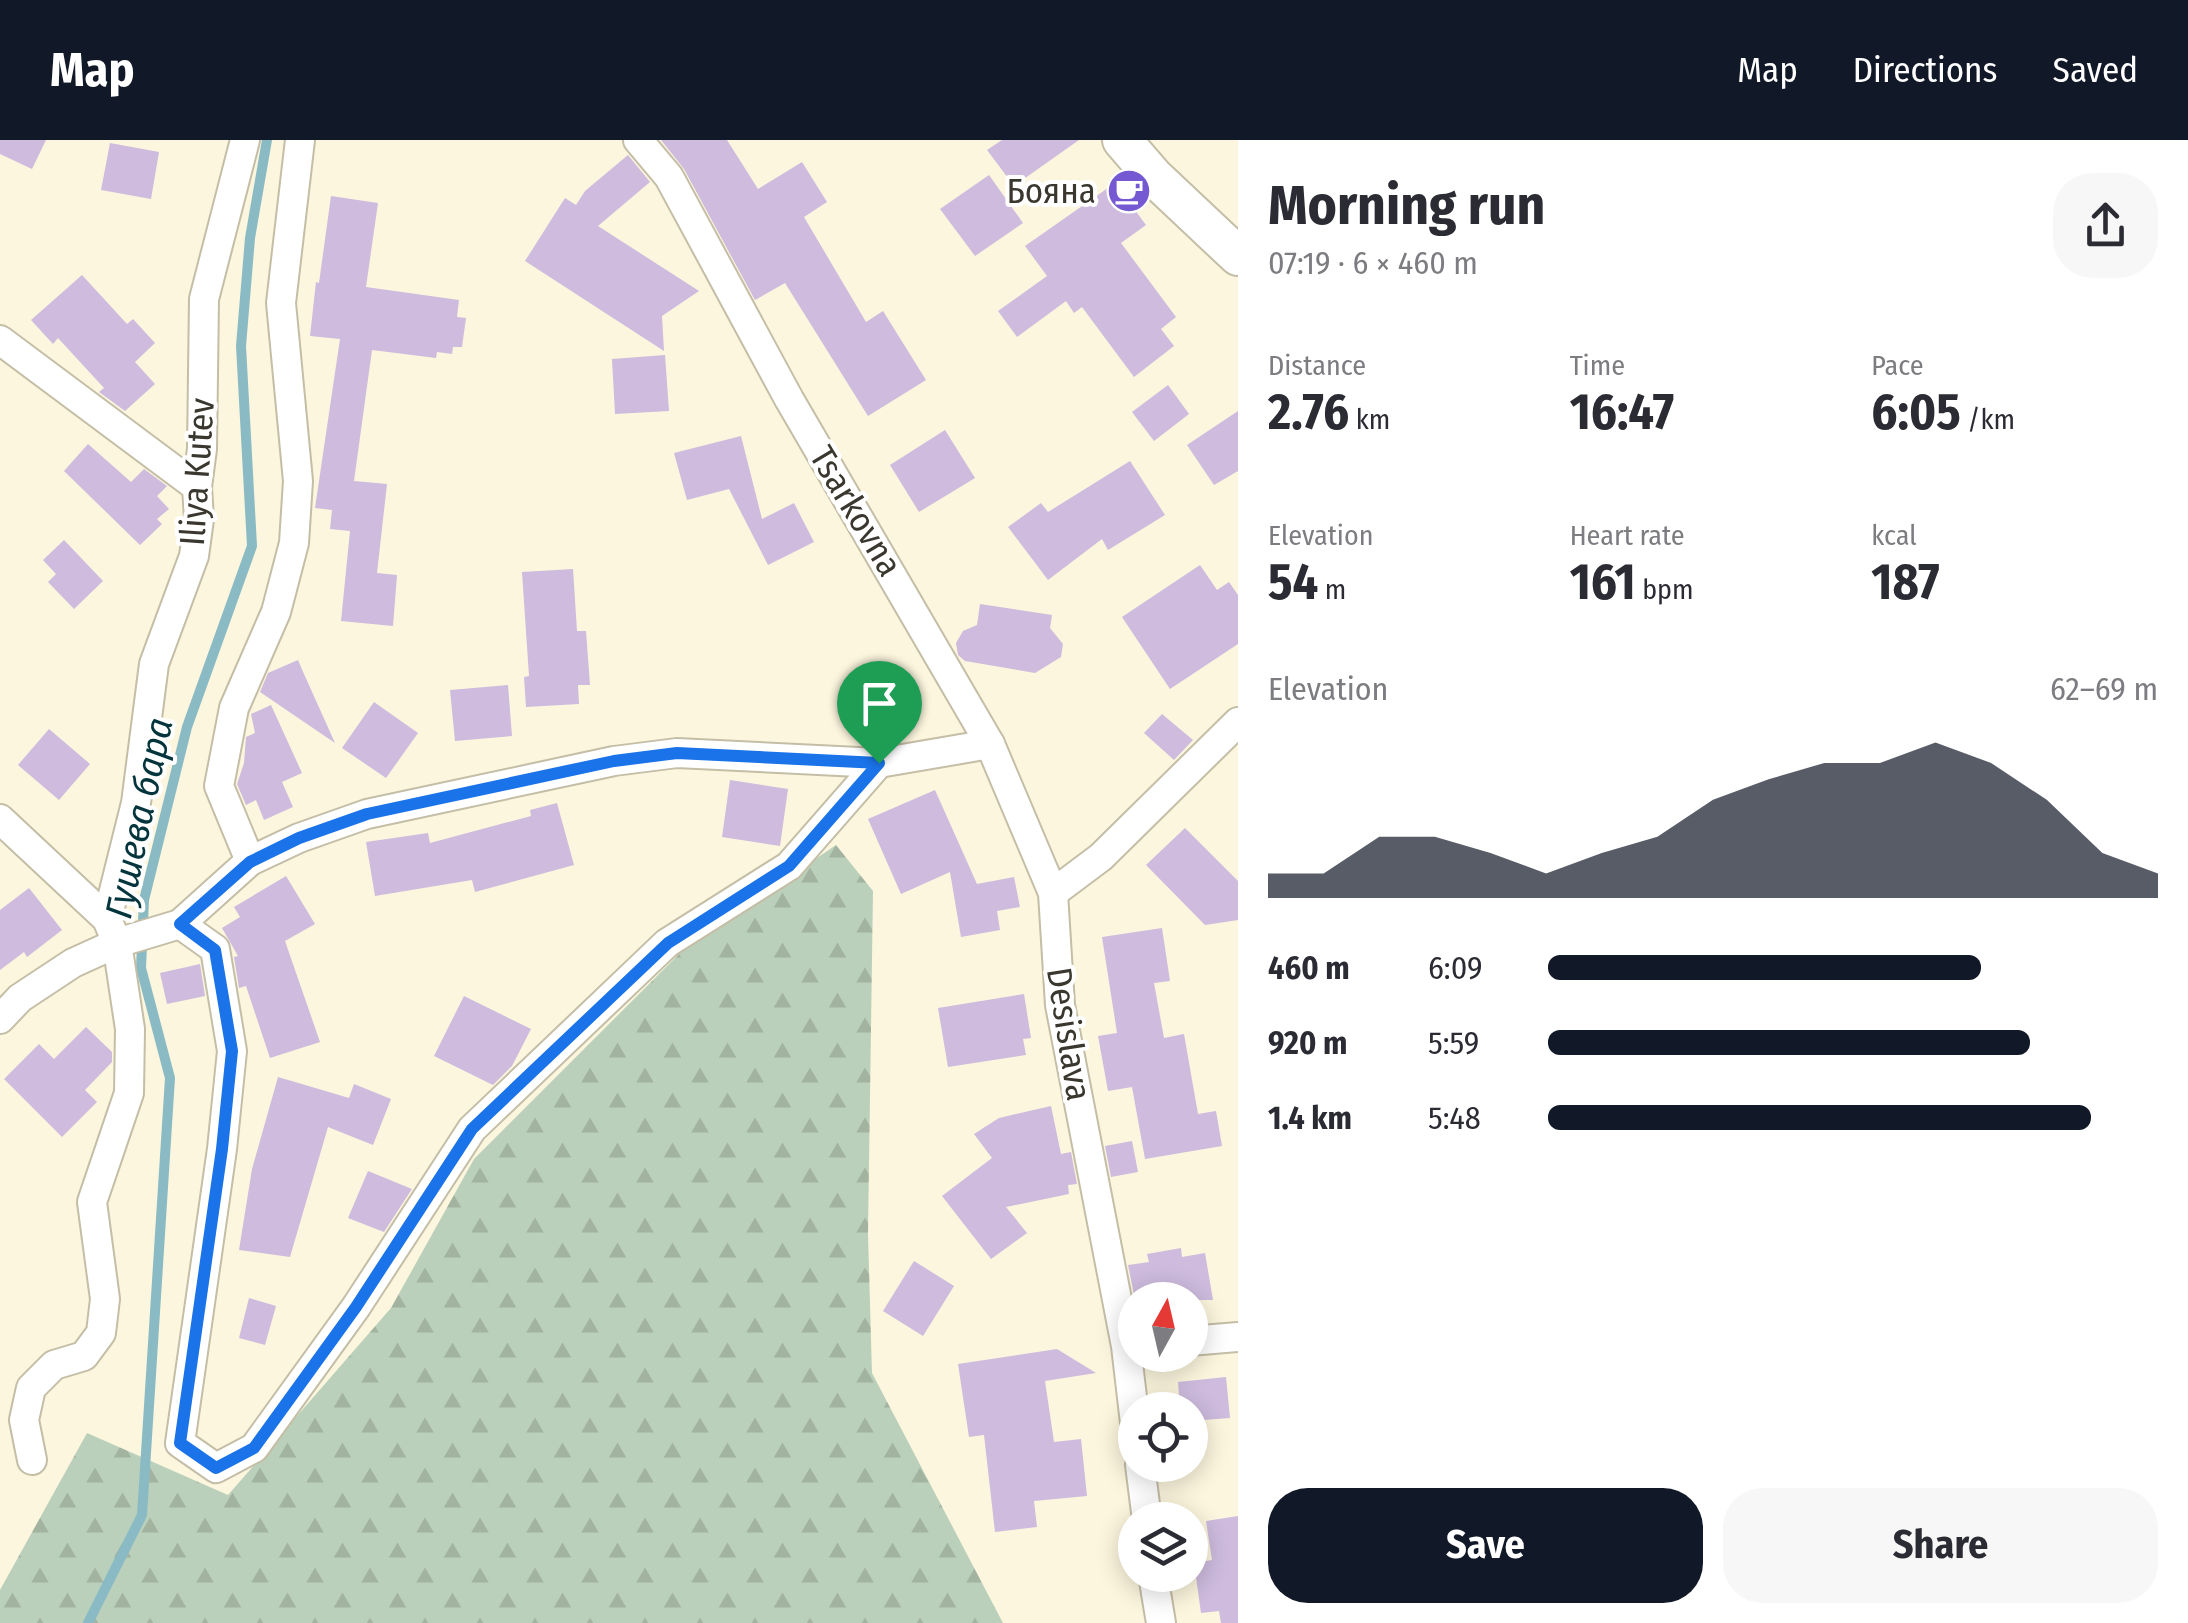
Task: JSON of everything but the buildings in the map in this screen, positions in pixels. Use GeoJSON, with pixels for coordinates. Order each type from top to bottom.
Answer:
{"type":"FeatureCollection","features":[{"type":"Feature","properties":{"kind":"main road"},"geometry":{"type":"LineString","coordinates":[[1122,140],[1153,176],[1238,256]]}},
{"type":"Feature","properties":{"kind":"street","name":"Iliya Kutev"},"geometry":{"type":"LineString","coordinates":[[112,931],[136,803],[154,664],[194,556],[202,449],[204,299],[245,140]]}},
{"type":"Feature","properties":{"kind":"street"},"geometry":{"type":"LineString","coordinates":[[250,862],[219,786],[234,708],[276,612],[294,542],[298,481],[282,303],[300,140]]}},
{"type":"Feature","properties":{"kind":"street","name":"Tsarkovna"},"geometry":{"type":"LineString","coordinates":[[638,140],[669,177],[789,399],[990,744],[1053,893]]}},
{"type":"Feature","properties":{"kind":"street"},"geometry":{"type":"LineString","coordinates":[[0,340],[197,487]]}},
{"type":"Feature","properties":{"kind":"street"},"geometry":{"type":"LineString","coordinates":[[1053,893],[1101,857],[1238,722]]}},
{"type":"Feature","properties":{"kind":"street"},"geometry":{"type":"LineString","coordinates":[[0,1019],[20,998],[112,931],[180,924],[250,862],[299,838],[367,814],[614,761],[677,753],[879,763],[990,744]]}},
{"type":"Feature","properties":{"kind":"street"},"geometry":{"type":"LineString","coordinates":[[180,924],[215,950],[232,1051],[180,1443],[216,1468],[254,1448],[356,1307],[472,1129],[668,943],[789,866],[879,763]]}},
{"type":"Feature","properties":{"kind":"street"},"geometry":{"type":"LineString","coordinates":[[0,819],[112,931],[130,1028],[128,1092],[92,1202],[105,1299],[101,1334],[84,1356],[54,1365],[31,1388],[24,1420],[32,1460]]}},
{"type":"Feature","properties":{"kind":"street","name":"Desislava"},"geometry":{"type":"LineString","coordinates":[[1053,893],[1060,1005],[1118,1287]]}},
{"type":"Feature","properties":{"kind":"street"},"geometry":{"type":"LineString","coordinates":[[1208,1340],[1238,1337]]}},
{"type":"Feature","properties":{"kind":"street"},"geometry":{"type":"LineString","coordinates":[[1156,1592],[1161,1623]]}},
{"type":"Feature","properties":{"kind":"green space"},"geometry":{"type":"Polygon","coordinates":[[[836,845],[873,891],[868,1234],[872,1373],[1003,1623],[0,1623],[0,1590],[87,1433],[228,1495],[391,1308],[474,1159],[686,947],[836,845]]]}},
{"type":"Feature","properties":{"kind":"waterway","name":"Гушева бара"},"geometry":{"type":"LineString","coordinates":[[88,1623],[142,1515],[170,1078],[141,968],[144,900],[187,727],[252,546],[241,346],[250,238],[267,140]]}},
{"type":"Feature","properties":{"kind":"place","name":"Бояна"},"geometry":{"type":"Point","coordinates":[1129,191]}},
{"type":"Feature","properties":{"kind":"route"},"geometry":{"type":"LineString","coordinates":[[677,753],[879,763],[789,866],[668,943],[472,1129],[356,1307],[254,1448],[216,1468],[180,1443],[232,1051],[215,950],[180,924],[250,862],[299,838],[367,814],[614,761],[677,753]]}}]}
